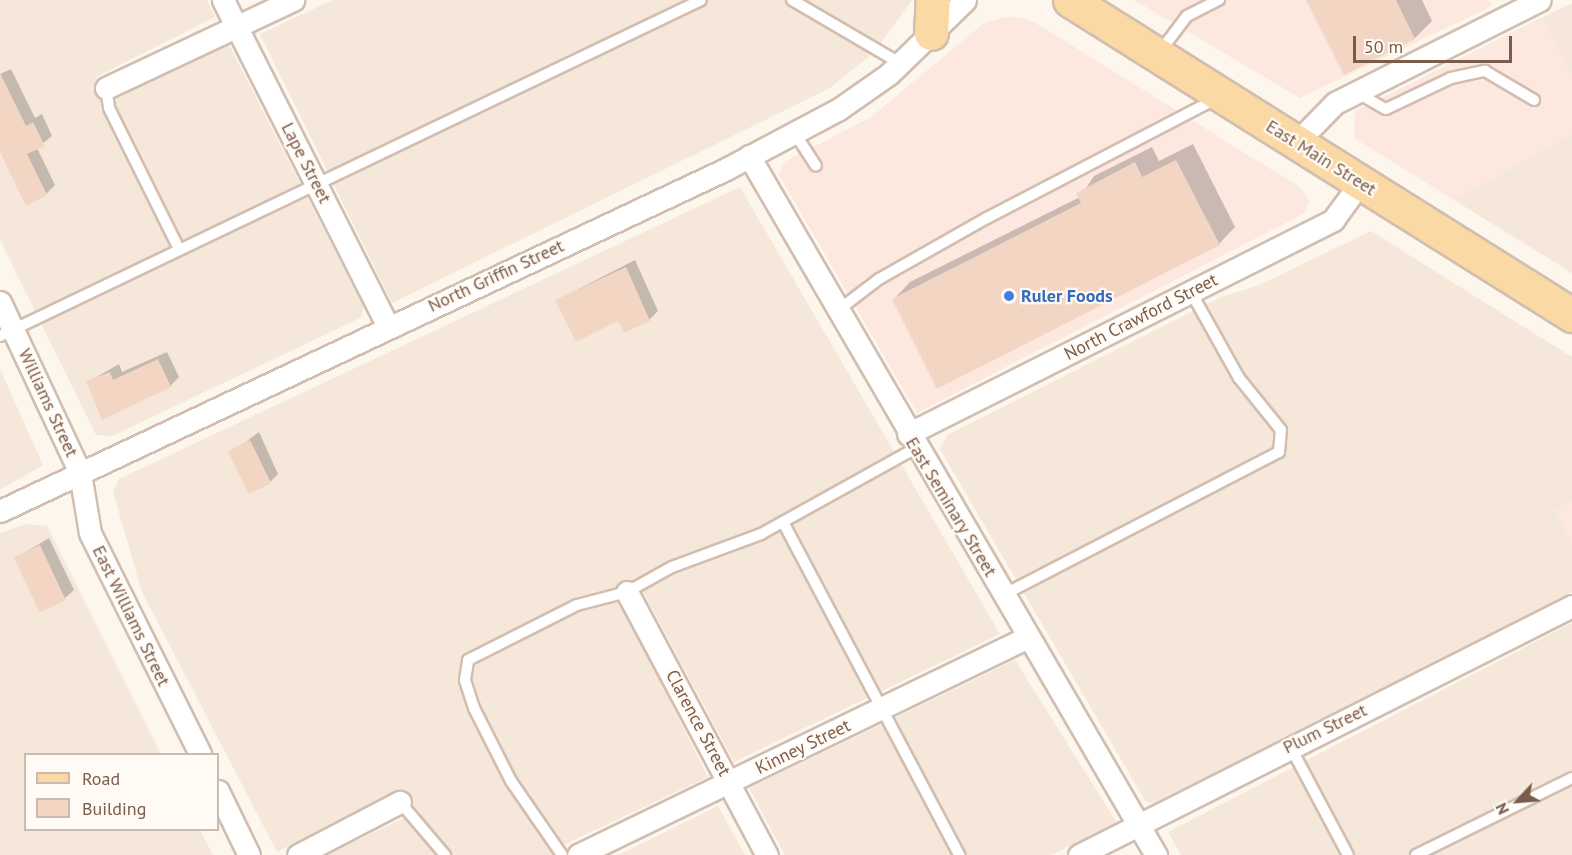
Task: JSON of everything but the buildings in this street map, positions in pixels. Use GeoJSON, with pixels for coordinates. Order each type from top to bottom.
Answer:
{"type":"FeatureCollection","features":[{"type":"Feature","properties":{"kind":"main road"},"geometry":{"type":"LineString","coordinates":[[931,33],[933,0]]}},
{"type":"Feature","properties":{"kind":"main road","name":"East Main Street"},"geometry":{"type":"LineString","coordinates":[[1071,0],[1572,315]]}},
{"type":"Feature","properties":{"kind":"street","name":"Lape Street"},"geometry":{"type":"LineString","coordinates":[[223,0],[388,326]]}},
{"type":"Feature","properties":{"kind":"street"},"geometry":{"type":"LineString","coordinates":[[106,88],[293,0]]}},
{"type":"Feature","properties":{"kind":"street","name":"North Griffin Street"},"geometry":{"type":"LineString","coordinates":[[0,511],[749,156],[839,109],[900,63],[965,0]]}},
{"type":"Feature","properties":{"kind":"street"},"geometry":{"type":"LineString","coordinates":[[1296,143],[1335,103],[1513,6],[1539,0]]}},
{"type":"Feature","properties":{"kind":"street","name":"East Seminary Street"},"geometry":{"type":"LineString","coordinates":[[749,156],[912,441],[1156,855]]}},
{"type":"Feature","properties":{"kind":"street","name":"North Crawford Street"},"geometry":{"type":"LineString","coordinates":[[912,441],[1191,292],[1334,220],[1360,183]]}},
{"type":"Feature","properties":{"kind":"street","name":"Williams Street"},"geometry":{"type":"LineString","coordinates":[[0,302],[7,333],[80,472]]}},
{"type":"Feature","properties":{"kind":"street","name":"East Williams Street"},"geometry":{"type":"LineString","coordinates":[[80,472],[90,533],[200,753]]}},
{"type":"Feature","properties":{"kind":"street","name":"Clarence Street"},"geometry":{"type":"LineString","coordinates":[[627,592],[767,855]]}},
{"type":"Feature","properties":{"kind":"street","name":"Plum Street"},"geometry":{"type":"LineString","coordinates":[[1079,855],[1290,746],[1572,606]]}},
{"type":"Feature","properties":{"kind":"street","name":"Kinney Street"},"geometry":{"type":"LineString","coordinates":[[578,855],[1028,637]]}},
{"type":"Feature","properties":{"kind":"street"},"geometry":{"type":"LineString","coordinates":[[219,793],[249,855]]}},
{"type":"Feature","properties":{"kind":"street"},"geometry":{"type":"LineString","coordinates":[[298,855],[400,802]]}},
{"type":"Feature","properties":{"kind":"lane"},"geometry":{"type":"LineString","coordinates":[[7,333],[701,0]]}},
{"type":"Feature","properties":{"kind":"lane"},"geometry":{"type":"LineString","coordinates":[[792,0],[900,63]]}},
{"type":"Feature","properties":{"kind":"lane"},"geometry":{"type":"LineString","coordinates":[[1157,56],[1187,16],[1219,0]]}},
{"type":"Feature","properties":{"kind":"lane"},"geometry":{"type":"LineString","coordinates":[[1356,92],[1386,109],[1451,78],[1485,72],[1533,100]]}},
{"type":"Feature","properties":{"kind":"lane"},"geometry":{"type":"LineString","coordinates":[[106,88],[109,108],[179,249]]}},
{"type":"Feature","properties":{"kind":"lane"},"geometry":{"type":"LineString","coordinates":[[837,311],[879,279],[987,218],[1221,96]]}},
{"type":"Feature","properties":{"kind":"lane"},"geometry":{"type":"LineString","coordinates":[[794,132],[816,166]]}},
{"type":"Feature","properties":{"kind":"lane"},"geometry":{"type":"LineString","coordinates":[[1004,595],[1280,452],[1281,430],[1239,378],[1191,292]]}},
{"type":"Feature","properties":{"kind":"lane"},"geometry":{"type":"LineString","coordinates":[[562,855],[511,781],[474,708],[464,671],[468,660],[490,646],[577,605],[627,592],[672,567],[783,522],[912,441]]}},
{"type":"Feature","properties":{"kind":"lane"},"geometry":{"type":"LineString","coordinates":[[783,522],[959,855]]}},
{"type":"Feature","properties":{"kind":"lane"},"geometry":{"type":"LineString","coordinates":[[1290,746],[1348,855]]}},
{"type":"Feature","properties":{"kind":"lane"},"geometry":{"type":"LineString","coordinates":[[1416,855],[1572,778]]}},
{"type":"Feature","properties":{"kind":"lane"},"geometry":{"type":"LineString","coordinates":[[400,802],[445,855]]}},
{"type":"Feature","properties":{"kind":"shaded area"},"geometry":{"type":"Polygon","coordinates":[[[0,0],[207,0],[215,17],[96,77],[108,100],[228,43],[363,306],[362,317],[112,436],[96,435],[0,240],[0,0]]]}},
{"type":"Feature","properties":{"kind":"shaded area"},"geometry":{"type":"Polygon","coordinates":[[[333,0],[912,0],[874,52],[830,88],[392,303],[260,34],[333,0]]]}},
{"type":"Feature","properties":{"kind":"shaded area"},"geometry":{"type":"Polygon","coordinates":[[[1134,0],[1489,0],[1492,6],[1300,98],[1134,0]]]}},
{"type":"Feature","properties":{"kind":"shaded area"},"geometry":{"type":"Polygon","coordinates":[[[1572,3],[1572,75],[1543,17],[1572,3]]]}},
{"type":"Feature","properties":{"kind":"shaded area"},"geometry":{"type":"Polygon","coordinates":[[[1005,17],[1026,18],[1044,28],[1301,188],[1309,200],[1305,213],[917,413],[779,175],[784,162],[871,117],[984,23],[1005,17]]]}},
{"type":"Feature","properties":{"kind":"shaded area"},"geometry":{"type":"Polygon","coordinates":[[[1543,17],[1572,75],[1572,133],[1454,200],[1354,138],[1355,111],[1543,17]]]}},
{"type":"Feature","properties":{"kind":"shaded area"},"geometry":{"type":"Polygon","coordinates":[[[1572,133],[1572,273],[1454,200],[1572,133]]]}},
{"type":"Feature","properties":{"kind":"shaded area"},"geometry":{"type":"Polygon","coordinates":[[[740,187],[1000,634],[734,762],[640,586],[617,595],[708,777],[559,847],[562,855],[327,855],[412,814],[398,789],[277,852],[142,592],[113,492],[119,479],[740,187]]]}},
{"type":"Feature","properties":{"kind":"shaded area"},"geometry":{"type":"Polygon","coordinates":[[[1371,231],[1572,357],[1572,502],[1556,510],[1572,544],[1572,592],[1154,803],[1146,802],[940,449],[947,435],[1221,297],[1257,286],[1371,231]]]}},
{"type":"Feature","properties":{"kind":"shaded area"},"geometry":{"type":"Polygon","coordinates":[[[0,369],[43,465],[0,490],[0,369]]]}},
{"type":"Feature","properties":{"kind":"shaded area"},"geometry":{"type":"Polygon","coordinates":[[[1572,502],[1572,544],[1555,510],[1572,502]]]}},
{"type":"Feature","properties":{"kind":"shaded area"},"geometry":{"type":"Polygon","coordinates":[[[26,524],[47,526],[160,753],[24,753],[24,831],[201,831],[213,855],[0,855],[0,533],[26,524]]]}},
{"type":"Feature","properties":{"kind":"shaded area"},"geometry":{"type":"Polygon","coordinates":[[[1572,623],[1572,855],[1181,855],[1168,832],[1572,623]]]}},
{"type":"Feature","properties":{"kind":"shaded area"},"geometry":{"type":"Polygon","coordinates":[[[1015,660],[1117,823],[1051,855],[785,855],[749,788],[1015,660]]]}},
{"type":"Feature","properties":{"kind":"shaded area"},"geometry":{"type":"Polygon","coordinates":[[[718,806],[745,855],[618,855],[718,806]]]}},
{"type":"Feature","properties":{"kind":"place","name":"Ruler Foods"},"geometry":{"type":"Point","coordinates":[1009,296]}}]}
